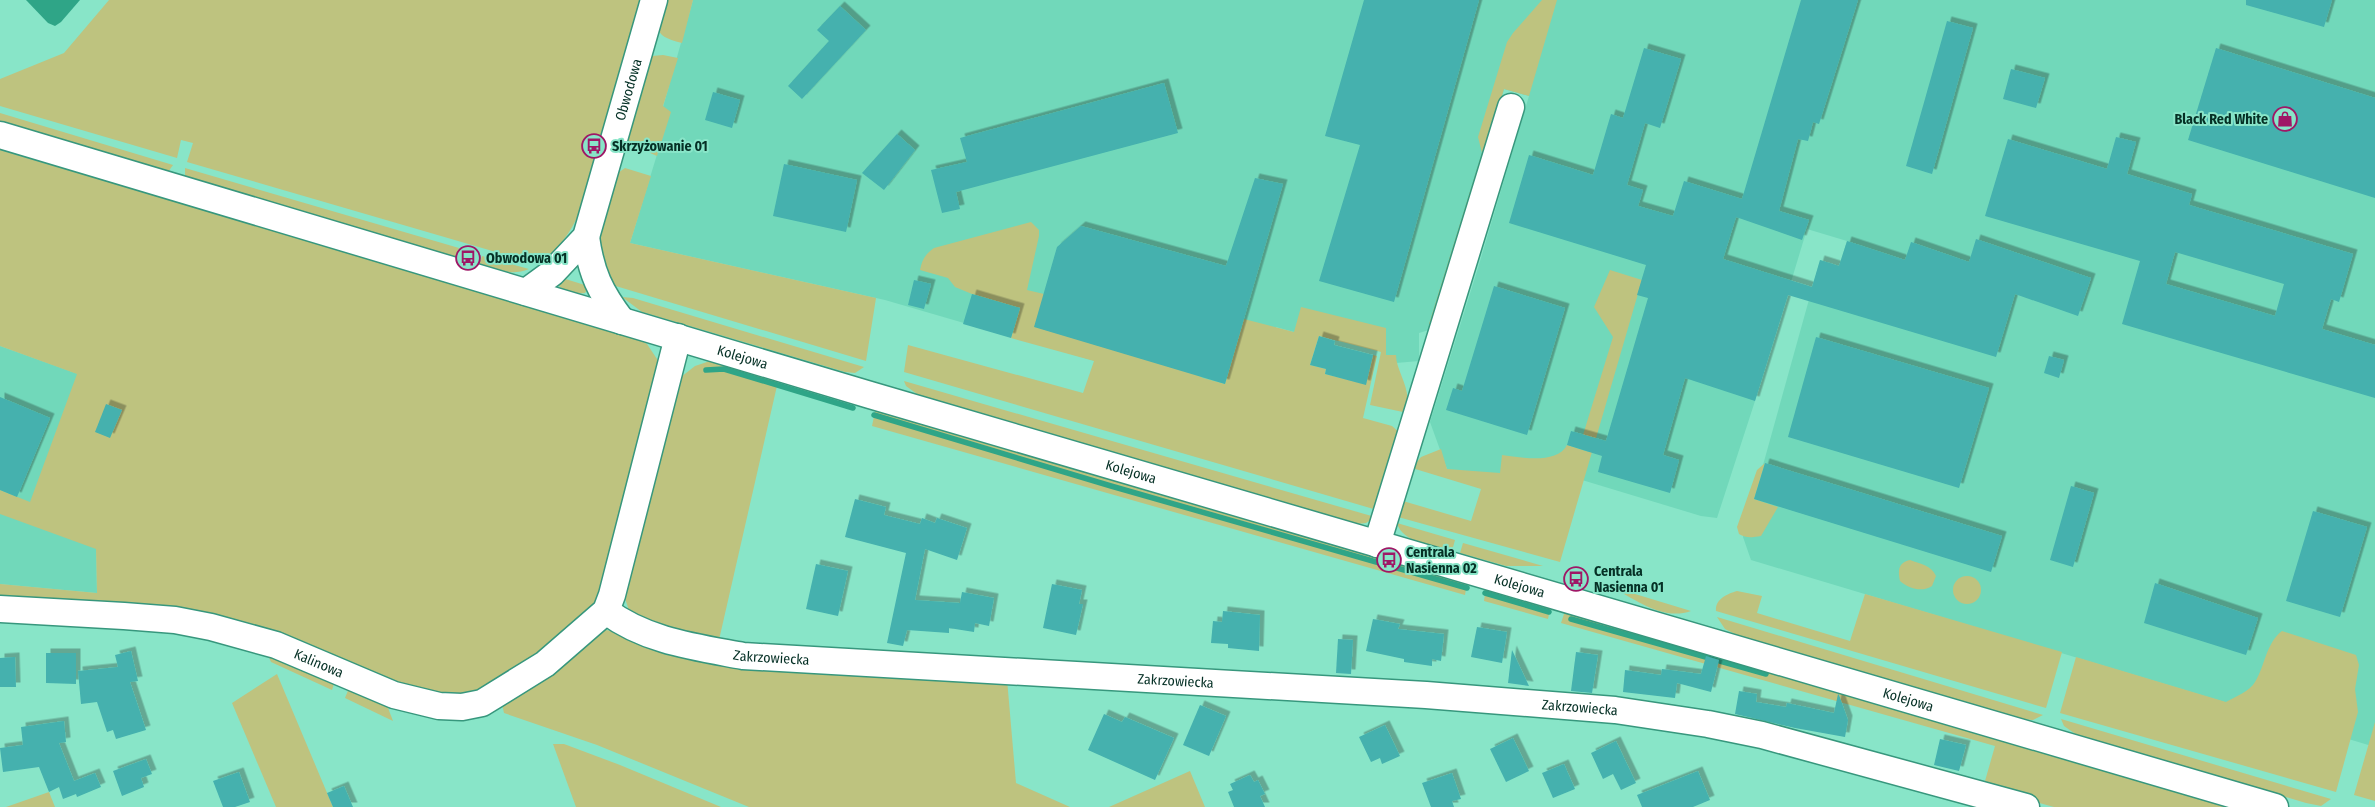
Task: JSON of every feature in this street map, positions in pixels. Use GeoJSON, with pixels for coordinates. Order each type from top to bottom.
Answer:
{"type":"FeatureCollection","features":[{"type":"Feature","properties":{"kind":"street","name":"Obwodowa"},"geometry":{"type":"LineString","coordinates":[[622,320],[606,298],[590,265],[586,237],[654,0]]}},
{"type":"Feature","properties":{"kind":"street"},"geometry":{"type":"LineString","coordinates":[[1377,544],[1511,107]]}},
{"type":"Feature","properties":{"kind":"street","name":"Kolejowa"},"geometry":{"type":"LineString","coordinates":[[0,135],[1377,544],[2275,807]]}},
{"type":"Feature","properties":{"kind":"street","name":"Obwodowa"},"geometry":{"type":"LineString","coordinates":[[526,292],[552,273],[586,237]]}},
{"type":"Feature","properties":{"kind":"street"},"geometry":{"type":"LineString","coordinates":[[606,612],[678,337]]}},
{"type":"Feature","properties":{"kind":"street","name":"Kalinowa"},"geometry":{"type":"LineString","coordinates":[[0,609],[175,620],[211,627],[276,645],[394,695],[439,706],[462,707],[482,703],[544,664],[606,612]]}},
{"type":"Feature","properties":{"kind":"street","name":"Zakrzowiecka"},"geometry":{"type":"LineString","coordinates":[[606,612],[629,628],[654,637],[743,656],[1426,694],[1614,710],[1708,724],[1762,735],[2026,807]]}},
{"type":"Feature","properties":{"kind":"shaded area"},"geometry":{"type":"Polygon","coordinates":[[[26,0],[80,0],[61,22],[55,26],[48,23],[26,0]]]}},
{"type":"Feature","properties":{"kind":"shaded area"},"geometry":{"type":"Polygon","coordinates":[[[109,0],[644,0],[582,207],[564,239],[552,253],[537,264],[187,162],[193,143],[181,140],[177,158],[0,106],[0,79],[64,53],[109,0]]]}},
{"type":"Feature","properties":{"kind":"shaded area"},"geometry":{"type":"Polygon","coordinates":[[[666,0],[693,0],[682,43],[664,37],[660,33],[660,17],[666,0]]]}},
{"type":"Feature","properties":{"kind":"shaded area"},"geometry":{"type":"Polygon","coordinates":[[[693,0],[2375,0],[2375,747],[1751,560],[1743,537],[1820,260],[1839,266],[1847,241],[1807,229],[1717,518],[1701,516],[1582,480],[1574,507],[1447,469],[1430,422],[1529,96],[1504,89],[1432,329],[1419,333],[1419,361],[1396,363],[1386,355],[1386,328],[1294,332],[1276,327],[1253,407],[885,300],[630,243],[670,112],[663,107],[693,0]]]}},
{"type":"Feature","properties":{"kind":"shaded area"},"geometry":{"type":"Polygon","coordinates":[[[1542,0],[1557,0],[1529,96],[1504,89],[1432,329],[1429,324],[1482,153],[1478,137],[1507,42],[1542,0]]]}},
{"type":"Feature","properties":{"kind":"shaded area"},"geometry":{"type":"Polygon","coordinates":[[[663,55],[678,58],[663,106],[671,112],[657,156],[627,143],[627,135],[646,60],[652,56],[663,55]]]}},
{"type":"Feature","properties":{"kind":"shaded area"},"geometry":{"type":"Polygon","coordinates":[[[0,113],[173,165],[168,172],[0,125],[0,113]]]}},
{"type":"Feature","properties":{"kind":"shaded area"},"geometry":{"type":"Polygon","coordinates":[[[0,150],[636,338],[647,344],[659,362],[603,591],[582,623],[485,690],[457,698],[376,678],[305,642],[263,628],[218,617],[0,599],[0,584],[97,593],[96,549],[0,514],[0,490],[30,502],[77,374],[0,346],[0,150]]]}},
{"type":"Feature","properties":{"kind":"shaded area"},"geometry":{"type":"Polygon","coordinates":[[[185,168],[459,248],[455,258],[189,178],[185,176],[185,168]]]}},
{"type":"Feature","properties":{"kind":"shaded area"},"geometry":{"type":"Polygon","coordinates":[[[625,168],[651,176],[630,243],[876,298],[866,361],[609,284],[601,267],[599,235],[615,175],[625,168]]]}},
{"type":"Feature","properties":{"kind":"shaded area"},"geometry":{"type":"Polygon","coordinates":[[[1031,222],[1039,230],[1039,236],[1027,290],[1044,294],[1203,378],[1225,384],[1244,319],[1294,332],[1301,307],[1386,328],[1386,355],[1396,355],[1406,391],[1406,405],[1403,412],[1370,405],[1381,352],[1319,336],[1310,365],[1326,369],[1325,374],[1365,384],[1373,355],[1377,356],[1363,418],[1392,426],[1400,433],[1377,510],[904,372],[908,345],[1083,393],[1094,361],[1011,338],[1020,308],[972,294],[955,287],[948,278],[920,270],[924,258],[934,248],[1031,222]]]}},
{"type":"Feature","properties":{"kind":"shaded area"},"geometry":{"type":"Polygon","coordinates":[[[482,256],[529,269],[504,272],[492,269],[479,265],[482,256]]]}},
{"type":"Feature","properties":{"kind":"shaded area"},"geometry":{"type":"Polygon","coordinates":[[[1610,270],[1642,280],[1560,562],[1398,517],[1403,501],[1471,521],[1481,489],[1412,468],[1421,457],[1441,449],[1447,469],[1500,473],[1502,455],[1527,458],[1547,457],[1562,451],[1567,445],[1589,452],[1583,435],[1613,337],[1594,307],[1610,270]]]}},
{"type":"Feature","properties":{"kind":"shaded area"},"geometry":{"type":"Polygon","coordinates":[[[559,277],[588,286],[588,288],[585,293],[565,290],[556,283],[559,277]]]}},
{"type":"Feature","properties":{"kind":"shaded area"},"geometry":{"type":"Polygon","coordinates":[[[622,297],[633,298],[864,367],[855,373],[845,372],[642,312],[622,297]]]}},
{"type":"Feature","properties":{"kind":"shaded area"},"geometry":{"type":"Polygon","coordinates":[[[0,346],[78,374],[96,549],[97,593],[0,584],[0,346]]]}},
{"type":"Feature","properties":{"kind":"shaded area"},"geometry":{"type":"Polygon","coordinates":[[[713,360],[779,377],[719,640],[688,636],[630,614],[624,595],[681,377],[695,366],[713,360]]]}},
{"type":"Feature","properties":{"kind":"shaded area"},"geometry":{"type":"Polygon","coordinates":[[[904,381],[1375,517],[1366,523],[1357,524],[917,394],[906,386],[904,381]]]}},
{"type":"Feature","properties":{"kind":"shaded area"},"geometry":{"type":"Polygon","coordinates":[[[876,407],[1321,537],[1321,542],[1453,580],[1454,577],[1467,583],[1465,595],[872,426],[876,407]]]}},
{"type":"Feature","properties":{"kind":"shaded area"},"geometry":{"type":"Polygon","coordinates":[[[1765,463],[1754,499],[1778,507],[1761,536],[1745,537],[1739,534],[1737,527],[1757,470],[1765,463]]]}},
{"type":"Feature","properties":{"kind":"shaded area"},"geometry":{"type":"Polygon","coordinates":[[[1397,523],[1455,540],[1452,551],[1420,543],[1412,539],[1400,530],[1397,523]]]}},
{"type":"Feature","properties":{"kind":"shaded area"},"geometry":{"type":"Polygon","coordinates":[[[1463,543],[1543,566],[1506,566],[1460,553],[1463,543]]]}},
{"type":"Feature","properties":{"kind":"shaded area"},"geometry":{"type":"Polygon","coordinates":[[[1910,560],[1925,565],[1934,572],[1936,576],[1932,586],[1924,589],[1915,589],[1900,581],[1901,565],[1910,560]]]}},
{"type":"Feature","properties":{"kind":"shaded area"},"geometry":{"type":"Polygon","coordinates":[[[1967,576],[1977,580],[1981,590],[1977,600],[1967,604],[1957,600],[1953,590],[1957,580],[1967,576]]]}},
{"type":"Feature","properties":{"kind":"shaded area"},"geometry":{"type":"Polygon","coordinates":[[[1486,586],[1551,605],[1548,619],[1484,601],[1486,586]]]}},
{"type":"Feature","properties":{"kind":"shaded area"},"geometry":{"type":"Polygon","coordinates":[[[1612,587],[1691,611],[1670,613],[1650,608],[1612,587]]]}},
{"type":"Feature","properties":{"kind":"shaded area"},"geometry":{"type":"Polygon","coordinates":[[[1737,591],[1762,596],[1757,613],[1850,641],[1865,594],[2062,652],[2046,708],[1716,611],[1717,603],[1720,600],[1726,595],[1737,591]]]}},
{"type":"Feature","properties":{"kind":"shaded area"},"geometry":{"type":"Polygon","coordinates":[[[1565,611],[2239,807],[2054,807],[1983,788],[1995,746],[1561,623],[1565,611]]]}},
{"type":"Feature","properties":{"kind":"shaded area"},"geometry":{"type":"Polygon","coordinates":[[[1717,617],[2043,715],[2033,720],[2023,719],[1739,636],[1725,629],[1717,617]]]}},
{"type":"Feature","properties":{"kind":"shaded area"},"geometry":{"type":"Polygon","coordinates":[[[605,630],[1007,679],[1016,783],[1070,807],[749,807],[597,745],[504,713],[502,704],[595,632],[605,630]]]}},
{"type":"Feature","properties":{"kind":"shaded area"},"geometry":{"type":"Polygon","coordinates":[[[2282,631],[2356,655],[2359,665],[2355,689],[2358,712],[2336,792],[2060,713],[2076,657],[2226,702],[2242,694],[2253,685],[2272,642],[2282,631]]]}},
{"type":"Feature","properties":{"kind":"shaded area"},"geometry":{"type":"Polygon","coordinates":[[[268,655],[335,681],[332,690],[271,662],[268,655]]]}},
{"type":"Feature","properties":{"kind":"shaded area"},"geometry":{"type":"Polygon","coordinates":[[[277,674],[333,807],[276,807],[232,703],[277,674]]]}},
{"type":"Feature","properties":{"kind":"shaded area"},"geometry":{"type":"Polygon","coordinates":[[[349,688],[385,700],[393,721],[345,698],[349,688]]]}},
{"type":"Feature","properties":{"kind":"shaded area"},"geometry":{"type":"Polygon","coordinates":[[[2061,719],[2331,799],[2321,806],[2306,803],[2077,735],[2064,726],[2061,719]]]}},
{"type":"Feature","properties":{"kind":"shaded area"},"geometry":{"type":"Polygon","coordinates":[[[2375,722],[2375,801],[2354,795],[2375,722]]]}},
{"type":"Feature","properties":{"kind":"shaded area"},"geometry":{"type":"Polygon","coordinates":[[[553,744],[564,744],[620,765],[721,807],[576,807],[553,744]]]}},
{"type":"Feature","properties":{"kind":"shaded area"},"geometry":{"type":"Polygon","coordinates":[[[1190,771],[1205,807],[1109,807],[1190,771]]]}},
{"type":"Feature","properties":{"kind":"shaded area"},"geometry":{"type":"Polygon","coordinates":[[[49,792],[55,807],[6,807],[49,792]]]}},
{"type":"Feature","properties":{"kind":"building"},"geometry":{"type":"Polygon","coordinates":[[[1364,0],[1479,0],[1394,302],[1319,281],[1360,145],[1325,136],[1364,0]]]}},
{"type":"Feature","properties":{"kind":"building"},"geometry":{"type":"Polygon","coordinates":[[[1801,0],[1858,0],[1819,124],[1813,122],[1808,141],[1798,139],[1779,211],[1809,220],[1802,240],[1736,217],[1723,259],[1812,287],[1820,260],[1839,266],[1847,241],[1905,260],[1911,242],[1969,262],[1976,239],[2091,278],[2078,316],[2015,294],[1996,357],[1788,295],[1755,401],[1685,378],[1663,455],[1679,460],[1670,493],[1598,472],[1602,456],[1567,445],[1571,431],[1606,441],[1648,298],[1637,295],[1646,265],[1509,223],[1529,155],[1593,175],[1611,114],[1623,118],[1644,48],[1681,59],[1660,128],[1645,123],[1627,185],[1643,190],[1638,206],[1673,216],[1684,181],[1742,199],[1801,0]]]}},
{"type":"Feature","properties":{"kind":"building"},"geometry":{"type":"Polygon","coordinates":[[[2246,0],[2332,0],[2324,27],[2246,5],[2246,0]]]}},
{"type":"Feature","properties":{"kind":"building"},"geometry":{"type":"Polygon","coordinates":[[[840,6],[866,30],[802,99],[788,86],[829,41],[817,30],[840,6]]]}},
{"type":"Feature","properties":{"kind":"building"},"geometry":{"type":"Polygon","coordinates":[[[1947,21],[1973,28],[1932,174],[1906,166],[1947,21]]]}},
{"type":"Feature","properties":{"kind":"building","name":"Black Red White"},"geometry":{"type":"Polygon","coordinates":[[[2216,48],[2375,98],[2375,198],[2188,140],[2216,48]]]}},
{"type":"Feature","properties":{"kind":"building"},"geometry":{"type":"Polygon","coordinates":[[[2011,69],[2045,78],[2036,108],[2003,99],[2011,69]]]}},
{"type":"Feature","properties":{"kind":"building"},"geometry":{"type":"Polygon","coordinates":[[[1164,83],[1178,133],[956,192],[960,209],[942,213],[931,170],[967,162],[960,138],[1164,83]]]}},
{"type":"Feature","properties":{"kind":"building"},"geometry":{"type":"Polygon","coordinates":[[[713,92],[740,100],[732,128],[705,120],[713,92]]]}},
{"type":"Feature","properties":{"kind":"building"},"geometry":{"type":"Polygon","coordinates":[[[897,134],[915,150],[884,190],[862,173],[897,134]]]}},
{"type":"Feature","properties":{"kind":"building"},"geometry":{"type":"Polygon","coordinates":[[[2116,137],[2136,142],[2127,174],[2192,194],[2189,205],[2353,254],[2339,302],[2331,299],[2322,329],[2375,345],[2375,398],[2122,324],[2140,261],[1985,216],[2008,139],[2107,169],[2116,137]],[[2175,252],[2166,284],[2275,316],[2284,284],[2175,252]]]}},
{"type":"Feature","properties":{"kind":"building"},"geometry":{"type":"Polygon","coordinates":[[[784,164],[857,180],[846,232],[773,216],[784,164]]]}},
{"type":"Feature","properties":{"kind":"building"},"geometry":{"type":"Polygon","coordinates":[[[1255,178],[1283,184],[1225,384],[1034,327],[1057,247],[1081,226],[1226,266],[1255,178]]]}},
{"type":"Feature","properties":{"kind":"building"},"geometry":{"type":"Polygon","coordinates":[[[914,280],[931,284],[924,309],[908,305],[914,280]]]}},
{"type":"Feature","properties":{"kind":"building"},"geometry":{"type":"Polygon","coordinates":[[[1494,286],[1565,308],[1527,435],[1446,410],[1453,388],[1462,391],[1494,286]]]}},
{"type":"Feature","properties":{"kind":"building"},"geometry":{"type":"Polygon","coordinates":[[[972,294],[1020,308],[1011,338],[963,324],[972,294]]]}},
{"type":"Feature","properties":{"kind":"building"},"geometry":{"type":"Polygon","coordinates":[[[1319,336],[1335,341],[1334,345],[1373,355],[1366,385],[1325,374],[1326,369],[1310,365],[1319,336]]]}},
{"type":"Feature","properties":{"kind":"building"},"geometry":{"type":"Polygon","coordinates":[[[1816,337],[1989,388],[1959,488],[1788,437],[1816,337]]]}},
{"type":"Feature","properties":{"kind":"building"},"geometry":{"type":"Polygon","coordinates":[[[2049,356],[2064,360],[2059,378],[2044,373],[2049,356]]]}},
{"type":"Feature","properties":{"kind":"building"},"geometry":{"type":"Polygon","coordinates":[[[0,397],[50,418],[17,497],[0,490],[0,397]]]}},
{"type":"Feature","properties":{"kind":"building"},"geometry":{"type":"Polygon","coordinates":[[[106,404],[122,410],[110,438],[95,432],[106,404]]]}},
{"type":"Feature","properties":{"kind":"building"},"geometry":{"type":"Polygon","coordinates":[[[1765,463],[2002,536],[1991,572],[1754,499],[1765,463]]]}},
{"type":"Feature","properties":{"kind":"building"},"geometry":{"type":"Polygon","coordinates":[[[2071,486],[2094,493],[2073,567],[2050,560],[2071,486]]]}},
{"type":"Feature","properties":{"kind":"building"},"geometry":{"type":"Polygon","coordinates":[[[855,499],[886,507],[884,515],[920,524],[922,518],[935,523],[937,518],[967,528],[957,560],[925,549],[915,600],[960,603],[962,592],[994,598],[989,626],[975,623],[974,632],[949,628],[949,633],[907,630],[903,646],[887,643],[906,553],[845,537],[855,499]]]}},
{"type":"Feature","properties":{"kind":"building"},"geometry":{"type":"Polygon","coordinates":[[[2313,511],[2367,527],[2340,617],[2286,601],[2313,511]]]}},
{"type":"Feature","properties":{"kind":"building"},"geometry":{"type":"Polygon","coordinates":[[[816,564],[848,571],[838,616],[806,609],[816,564]]]}},
{"type":"Feature","properties":{"kind":"building"},"geometry":{"type":"Polygon","coordinates":[[[2155,583],[2258,618],[2246,655],[2144,623],[2155,583]]]}},
{"type":"Feature","properties":{"kind":"building"},"geometry":{"type":"Polygon","coordinates":[[[1052,584],[1082,590],[1079,604],[1083,604],[1076,635],[1043,628],[1052,584]]]}},
{"type":"Feature","properties":{"kind":"building"},"geometry":{"type":"Polygon","coordinates":[[[1223,611],[1260,615],[1259,651],[1228,648],[1228,644],[1211,643],[1213,621],[1222,622],[1223,611]]]}},
{"type":"Feature","properties":{"kind":"building"},"geometry":{"type":"Polygon","coordinates":[[[1373,619],[1400,624],[1398,629],[1444,634],[1441,661],[1432,659],[1432,666],[1404,662],[1404,659],[1366,651],[1373,619]]]}},
{"type":"Feature","properties":{"kind":"building"},"geometry":{"type":"Polygon","coordinates":[[[1477,627],[1507,632],[1502,663],[1471,657],[1477,627]]]}},
{"type":"Feature","properties":{"kind":"building"},"geometry":{"type":"Polygon","coordinates":[[[1338,639],[1353,640],[1351,674],[1336,673],[1338,639]]]}},
{"type":"Feature","properties":{"kind":"building"},"geometry":{"type":"Polygon","coordinates":[[[1512,650],[1529,686],[1508,683],[1512,650]]]}},
{"type":"Feature","properties":{"kind":"building"},"geometry":{"type":"Polygon","coordinates":[[[131,651],[138,681],[130,682],[146,730],[116,739],[113,730],[107,732],[97,702],[81,704],[78,671],[118,667],[115,655],[131,651]]]}},
{"type":"Feature","properties":{"kind":"building"},"geometry":{"type":"Polygon","coordinates":[[[1576,652],[1598,655],[1592,693],[1571,691],[1576,652]]]}},
{"type":"Feature","properties":{"kind":"building"},"geometry":{"type":"Polygon","coordinates":[[[46,653],[76,653],[76,684],[46,683],[46,653]]]}},
{"type":"Feature","properties":{"kind":"building"},"geometry":{"type":"Polygon","coordinates":[[[1706,656],[1719,660],[1711,692],[1677,683],[1675,698],[1623,692],[1625,670],[1661,675],[1662,669],[1701,674],[1706,656]]]}},
{"type":"Feature","properties":{"kind":"building"},"geometry":{"type":"Polygon","coordinates":[[[15,657],[16,687],[0,687],[0,658],[15,657]]]}},
{"type":"Feature","properties":{"kind":"building"},"geometry":{"type":"Polygon","coordinates":[[[1739,691],[1757,694],[1756,702],[1786,707],[1787,703],[1834,713],[1838,694],[1848,720],[1845,737],[1735,714],[1739,691]]]}},
{"type":"Feature","properties":{"kind":"building"},"geometry":{"type":"Polygon","coordinates":[[[1200,705],[1226,716],[1209,756],[1183,745],[1200,705]]]}},
{"type":"Feature","properties":{"kind":"building"},"geometry":{"type":"Polygon","coordinates":[[[1104,714],[1122,722],[1125,717],[1174,738],[1155,780],[1088,750],[1104,714]]]}},
{"type":"Feature","properties":{"kind":"building"},"geometry":{"type":"Polygon","coordinates":[[[64,721],[66,742],[59,743],[74,781],[95,773],[101,787],[77,797],[76,794],[63,799],[59,787],[49,792],[39,767],[3,772],[0,748],[23,745],[21,727],[64,721]]]}},
{"type":"Feature","properties":{"kind":"building"},"geometry":{"type":"Polygon","coordinates":[[[1385,725],[1400,756],[1382,764],[1380,758],[1371,762],[1359,737],[1385,725]]]}},
{"type":"Feature","properties":{"kind":"building"},"geometry":{"type":"Polygon","coordinates":[[[1513,738],[1529,771],[1506,782],[1490,749],[1513,738]]]}},
{"type":"Feature","properties":{"kind":"building"},"geometry":{"type":"Polygon","coordinates":[[[1940,739],[1966,745],[1959,771],[1934,765],[1940,739]]]}},
{"type":"Feature","properties":{"kind":"building"},"geometry":{"type":"Polygon","coordinates":[[[1616,741],[1636,783],[1621,790],[1613,774],[1603,779],[1591,753],[1616,741]]]}},
{"type":"Feature","properties":{"kind":"building"},"geometry":{"type":"Polygon","coordinates":[[[146,759],[152,774],[141,778],[144,787],[122,796],[113,771],[146,759]]]}},
{"type":"Feature","properties":{"kind":"building"},"geometry":{"type":"Polygon","coordinates":[[[1564,764],[1575,789],[1553,798],[1542,773],[1564,764]]]}},
{"type":"Feature","properties":{"kind":"building"},"geometry":{"type":"Polygon","coordinates":[[[1698,771],[1710,800],[1693,807],[1642,807],[1637,795],[1698,771]]]}},
{"type":"Feature","properties":{"kind":"building"},"geometry":{"type":"Polygon","coordinates":[[[239,772],[250,802],[235,807],[223,807],[213,781],[239,772]]]}},
{"type":"Feature","properties":{"kind":"building"},"geometry":{"type":"Polygon","coordinates":[[[1452,773],[1461,799],[1452,801],[1454,807],[1431,807],[1422,783],[1452,773]]]}},
{"type":"Feature","properties":{"kind":"building"},"geometry":{"type":"Polygon","coordinates":[[[1250,775],[1254,782],[1258,780],[1265,794],[1260,796],[1265,807],[1234,807],[1228,792],[1233,790],[1230,784],[1250,775]]]}},
{"type":"Feature","properties":{"kind":"building"},"geometry":{"type":"Polygon","coordinates":[[[344,786],[353,807],[333,807],[327,793],[344,786]]]}},
{"type":"Feature","properties":{"kind":"waterway"},"geometry":{"type":"LineString","coordinates":[[706,370],[724,369],[853,408]]}},
{"type":"Feature","properties":{"kind":"waterway"},"geometry":{"type":"LineString","coordinates":[[874,415],[1111,486],[1467,588]]}},
{"type":"Feature","properties":{"kind":"waterway"},"geometry":{"type":"LineString","coordinates":[[1485,593],[1549,612]]}},
{"type":"Feature","properties":{"kind":"waterway"},"geometry":{"type":"LineString","coordinates":[[1571,619],[1766,674]]}},
{"type":"Feature","properties":{"kind":"place","name":"Black Red White"},"geometry":{"type":"Point","coordinates":[2285,119]}},
{"type":"Feature","properties":{"kind":"place","name":"Skrzyżowanie 01"},"geometry":{"type":"Point","coordinates":[594,146]}},
{"type":"Feature","properties":{"kind":"place","name":"Obwodowa 01"},"geometry":{"type":"Point","coordinates":[468,258]}},
{"type":"Feature","properties":{"kind":"place","name":"Centrala Nasienna 02"},"geometry":{"type":"Point","coordinates":[1389,560]}},
{"type":"Feature","properties":{"kind":"place","name":"Centrala Nasienna 01"},"geometry":{"type":"Point","coordinates":[1576,579]}}]}
